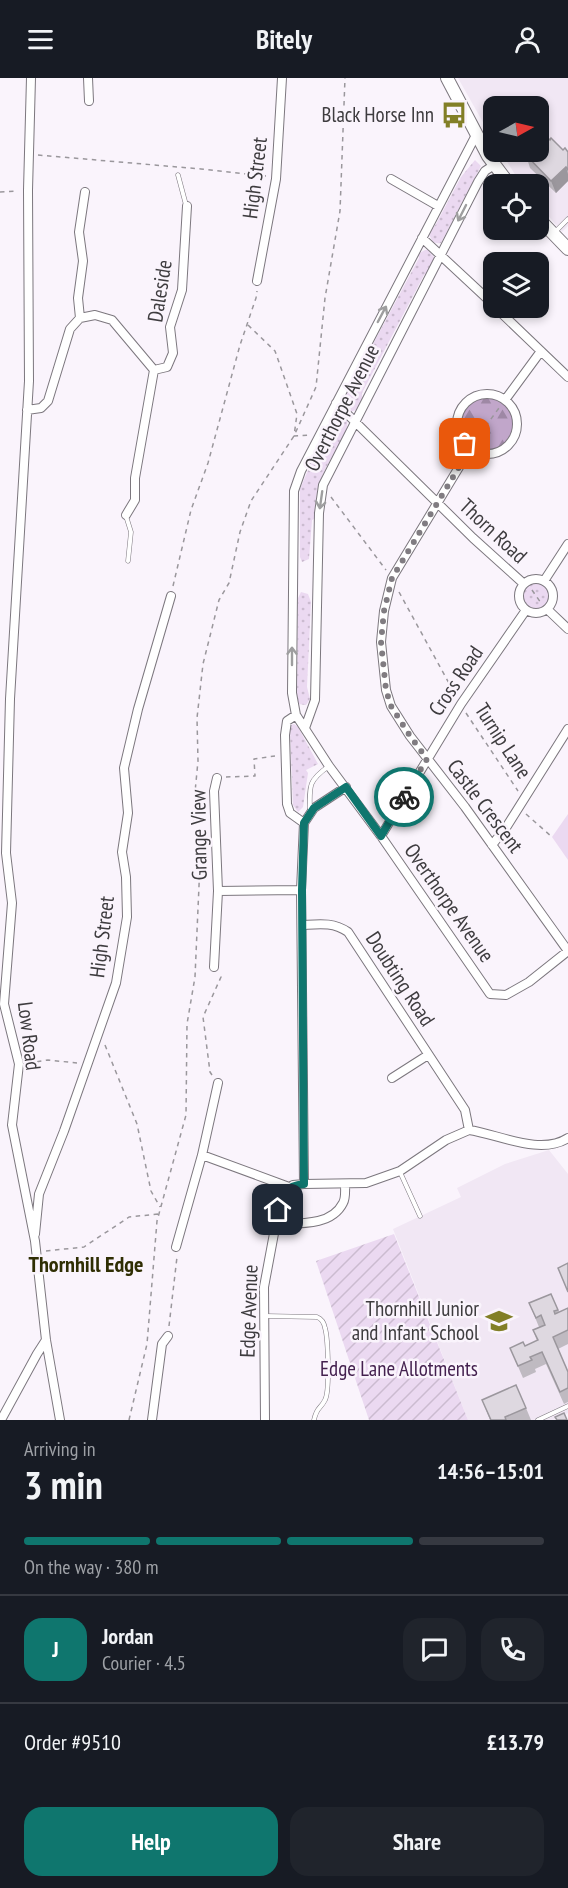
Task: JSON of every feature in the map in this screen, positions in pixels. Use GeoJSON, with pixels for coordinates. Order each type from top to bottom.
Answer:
{"type":"FeatureCollection","features":[{"type":"Feature","properties":{"kind":"street","name":"Low Road"},"geometry":{"type":"LineString","coordinates":[[31,78],[28,190],[29,381],[10,699],[6,853],[12,903],[4,1004],[19,1064],[12,1125],[36,1251],[46,1340],[60,1420]]}},
{"type":"Feature","properties":{"kind":"street"},"geometry":{"type":"LineString","coordinates":[[88,78],[89,100]]}},
{"type":"Feature","properties":{"kind":"street","name":"High Street"},"geometry":{"type":"LineString","coordinates":[[257,281],[276,178],[282,78]]}},
{"type":"Feature","properties":{"kind":"street"},"geometry":{"type":"LineString","coordinates":[[447,78],[476,135],[501,174]]}},
{"type":"Feature","properties":{"kind":"street","name":"Overthorpe Avenue"},"geometry":{"type":"LineString","coordinates":[[476,135],[319,435],[294,491],[292,693],[296,715],[329,766],[381,836],[490,994],[506,995],[529,982],[568,951]]}},
{"type":"Feature","properties":{"kind":"street","name":"Overthorpe Avenue"},"geometry":{"type":"LineString","coordinates":[[305,728],[315,700],[319,513],[323,485],[478,182],[485,171],[494,165]]}},
{"type":"Feature","properties":{"kind":"street"},"geometry":{"type":"LineString","coordinates":[[391,179],[438,206]]}},
{"type":"Feature","properties":{"kind":"street"},"geometry":{"type":"LineString","coordinates":[[27,410],[41,408],[48,401],[70,329],[80,318],[78,298],[83,261],[80,232],[85,192]]}},
{"type":"Feature","properties":{"kind":"street","name":"Daleside"},"geometry":{"type":"LineString","coordinates":[[80,318],[95,315],[112,320],[154,370],[167,367],[173,353],[170,327],[182,290],[187,206]]}},
{"type":"Feature","properties":{"kind":"street"},"geometry":{"type":"LineString","coordinates":[[549,230],[568,249]]}},
{"type":"Feature","properties":{"kind":"street"},"geometry":{"type":"LineString","coordinates":[[422,238],[483,294]]}},
{"type":"Feature","properties":{"kind":"street"},"geometry":{"type":"LineString","coordinates":[[507,318],[568,377]]}},
{"type":"Feature","properties":{"kind":"street"},"geometry":{"type":"LineString","coordinates":[[505,400],[541,351]]}},
{"type":"Feature","properties":{"kind":"street"},"geometry":{"type":"LineString","coordinates":[[126,515],[135,500],[135,478],[154,370]]}},
{"type":"Feature","properties":{"kind":"street"},"geometry":{"type":"LineString","coordinates":[[481,394],[491,394],[505,400],[513,410],[515,417],[516,426],[510,443],[492,453],[480,453],[470,449],[460,438],[457,428],[457,418],[462,406],[471,398],[481,394]]}},
{"type":"Feature","properties":{"kind":"street","name":"Thorn Road"},"geometry":{"type":"LineString","coordinates":[[336,403],[437,502],[525,583]]}},
{"type":"Feature","properties":{"kind":"street","name":"Castle Crescent"},"geometry":{"type":"LineString","coordinates":[[470,449],[392,578],[384,611],[381,642],[386,690],[391,706],[410,736],[492,844],[568,951]]}},
{"type":"Feature","properties":{"kind":"street"},"geometry":{"type":"LineString","coordinates":[[544,581],[568,544]]}},
{"type":"Feature","properties":{"kind":"street"},"geometry":{"type":"LineString","coordinates":[[537,579],[549,586],[552,596],[550,605],[546,609],[537,613],[526,610],[519,597],[525,583],[537,579]]}},
{"type":"Feature","properties":{"kind":"street","name":"High Street"},"geometry":{"type":"LineString","coordinates":[[34,1240],[39,1194],[64,1131],[116,983],[127,917],[126,877],[122,852],[128,813],[124,768],[138,709],[171,596]]}},
{"type":"Feature","properties":{"kind":"street"},"geometry":{"type":"LineString","coordinates":[[546,609],[568,629]]}},
{"type":"Feature","properties":{"kind":"street","name":"Cross Road"},"geometry":{"type":"LineString","coordinates":[[381,836],[461,704],[526,610]]}},
{"type":"Feature","properties":{"kind":"street"},"geometry":{"type":"LineString","coordinates":[[296,715],[287,721],[285,735],[287,804],[290,813],[304,823]]}},
{"type":"Feature","properties":{"kind":"street"},"geometry":{"type":"LineString","coordinates":[[492,844],[521,804],[568,729]]}},
{"type":"Feature","properties":{"kind":"street","name":"Grange View"},"geometry":{"type":"LineString","coordinates":[[214,967],[218,891],[214,791],[217,778]]}},
{"type":"Feature","properties":{"kind":"street"},"geometry":{"type":"LineString","coordinates":[[304,1184],[302,890],[304,823],[314,808],[346,787]]}},
{"type":"Feature","properties":{"kind":"street","name":"Grange View"},"geometry":{"type":"LineString","coordinates":[[218,891],[302,890]]}},
{"type":"Feature","properties":{"kind":"street","name":"Doubting Road"},"geometry":{"type":"LineString","coordinates":[[303,925],[338,925],[348,932],[465,1110],[469,1130]]}},
{"type":"Feature","properties":{"kind":"street","name":"Doubting Road"},"geometry":{"type":"LineString","coordinates":[[392,1078],[428,1054]]}},
{"type":"Feature","properties":{"kind":"street"},"geometry":{"type":"LineString","coordinates":[[176,1247],[202,1155],[218,1083]]}},
{"type":"Feature","properties":{"kind":"street"},"geometry":{"type":"LineString","coordinates":[[202,1155],[290,1187],[304,1184],[366,1183],[400,1171],[446,1140],[469,1130],[513,1142],[538,1145],[561,1142],[568,1138]]}},
{"type":"Feature","properties":{"kind":"street"},"geometry":{"type":"LineString","coordinates":[[274,1224],[311,1223],[323,1220],[333,1214],[344,1202],[345,1184]]}},
{"type":"Feature","properties":{"kind":"street","name":"Edge Avenue"},"geometry":{"type":"LineString","coordinates":[[265,1420],[264,1287],[281,1196],[290,1187]]}},
{"type":"Feature","properties":{"kind":"street"},"geometry":{"type":"LineString","coordinates":[[152,1420],[162,1344],[168,1335]]}},
{"type":"Feature","properties":{"kind":"street"},"geometry":{"type":"LineString","coordinates":[[1,1418],[46,1340]]}},
{"type":"Feature","properties":{"kind":"lane"},"geometry":{"type":"LineString","coordinates":[[178,175],[187,206]]}},
{"type":"Feature","properties":{"kind":"lane"},"geometry":{"type":"LineString","coordinates":[[553,234],[568,219]]}},
{"type":"Feature","properties":{"kind":"lane"},"geometry":{"type":"LineString","coordinates":[[126,515],[131,532],[128,561]]}},
{"type":"Feature","properties":{"kind":"lane"},"geometry":{"type":"LineString","coordinates":[[310,814],[312,783],[315,776],[329,766]]}},
{"type":"Feature","properties":{"kind":"lane"},"geometry":{"type":"LineString","coordinates":[[400,1171],[420,1216]]}},
{"type":"Feature","properties":{"kind":"lane"},"geometry":{"type":"LineString","coordinates":[[264,1316],[317,1317],[321,1319],[325,1327],[328,1390],[326,1400],[316,1409],[314,1420]]}},
{"type":"Feature","properties":{"kind":"lane"},"geometry":{"type":"LineString","coordinates":[[538,1420],[568,1406]]}},
{"type":"Feature","properties":{"kind":"path"},"geometry":{"type":"LineString","coordinates":[[129,1420],[147,1344],[160,1208],[186,1115],[187,1024],[195,977],[200,863],[193,813],[198,761],[197,718],[203,664],[219,600],[229,583],[240,532],[252,501],[294,436],[316,387],[325,298],[340,211],[345,78]]}},
{"type":"Feature","properties":{"kind":"path"},"geometry":{"type":"LineString","coordinates":[[29,154],[276,178]]}},
{"type":"Feature","properties":{"kind":"path"},"geometry":{"type":"LineString","coordinates":[[0,192],[28,190]]}},
{"type":"Feature","properties":{"kind":"path"},"geometry":{"type":"LineString","coordinates":[[171,596],[191,510],[208,463],[223,403],[256,298],[257,281]]}},
{"type":"Feature","properties":{"kind":"path"},"geometry":{"type":"LineString","coordinates":[[247,325],[275,351],[297,414],[294,436]]}},
{"type":"Feature","properties":{"kind":"path"},"geometry":{"type":"LineString","coordinates":[[470,449],[505,400]]}},
{"type":"Feature","properties":{"kind":"path"},"geometry":{"type":"LineString","coordinates":[[294,436],[319,435]]}},
{"type":"Feature","properties":{"kind":"path","name":"Turnip Lane"},"geometry":{"type":"LineString","coordinates":[[323,485],[392,578],[461,704],[521,804],[552,837]]}},
{"type":"Feature","properties":{"kind":"path"},"geometry":{"type":"LineString","coordinates":[[525,583],[546,609]]}},
{"type":"Feature","properties":{"kind":"path"},"geometry":{"type":"LineString","coordinates":[[217,778],[255,776],[254,759],[285,754]]}},
{"type":"Feature","properties":{"kind":"path"},"geometry":{"type":"LineString","coordinates":[[214,967],[221,977],[202,1017],[210,1072],[218,1083]]}},
{"type":"Feature","properties":{"kind":"path"},"geometry":{"type":"LineString","coordinates":[[100,1032],[137,1124],[151,1191],[160,1208]]}},
{"type":"Feature","properties":{"kind":"path"},"geometry":{"type":"LineString","coordinates":[[19,1064],[48,1060],[87,1064]]}},
{"type":"Feature","properties":{"kind":"path"},"geometry":{"type":"LineString","coordinates":[[36,1251],[84,1247],[129,1217],[159,1214]]}},
{"type":"Feature","properties":{"kind":"path"},"geometry":{"type":"LineString","coordinates":[[168,1335],[177,1261],[176,1247]]}},
{"type":"Feature","properties":{"kind":"shaded area"},"geometry":{"type":"Polygon","coordinates":[[[458,78],[568,78],[568,226],[562,232],[549,217],[549,174],[515,174],[507,162],[549,162],[549,96],[483,96],[483,122],[458,78]]]}},
{"type":"Feature","properties":{"kind":"shaded area","name":"Thornhill Junior and Infant School"},"geometry":{"type":"Polygon","coordinates":[[[549,1150],[568,1174],[568,1413],[554,1420],[468,1420],[393,1229],[461,1197],[457,1188],[505,1164],[549,1150]]]}},
{"type":"Feature","properties":{"kind":"green space"},"geometry":{"type":"Polygon","coordinates":[[[475,160],[481,166],[441,243],[434,242],[429,234],[461,177],[475,160]]]}},
{"type":"Feature","properties":{"kind":"green space"},"geometry":{"type":"Polygon","coordinates":[[[428,250],[434,257],[431,267],[424,275],[362,393],[362,399],[356,410],[350,412],[343,403],[344,397],[358,377],[419,258],[418,254],[428,250]]]}},
{"type":"Feature","properties":{"kind":"green space"},"geometry":{"type":"Polygon","coordinates":[[[487,394],[504,399],[512,407],[517,424],[512,441],[504,449],[487,454],[470,449],[462,441],[457,424],[462,407],[470,399],[487,394]]]}},
{"type":"Feature","properties":{"kind":"green space"},"geometry":{"type":"Polygon","coordinates":[[[337,416],[347,419],[346,432],[320,483],[312,520],[309,559],[302,562],[300,557],[300,489],[311,463],[337,416]]]}},
{"type":"Feature","properties":{"kind":"green space"},"geometry":{"type":"Polygon","coordinates":[[[536,579],[548,584],[553,596],[548,608],[536,613],[524,608],[519,596],[524,584],[536,579]]]}},
{"type":"Feature","properties":{"kind":"green space"},"geometry":{"type":"Polygon","coordinates":[[[301,592],[308,594],[311,602],[307,687],[310,699],[306,705],[298,704],[297,693],[298,598],[301,592]]]}},
{"type":"Feature","properties":{"kind":"green space"},"geometry":{"type":"Polygon","coordinates":[[[291,725],[298,727],[318,764],[306,770],[308,773],[303,807],[298,812],[293,805],[290,731],[291,725]]]}},
{"type":"Feature","properties":{"kind":"green space"},"geometry":{"type":"Polygon","coordinates":[[[568,814],[568,860],[552,837],[568,814]]]}},
{"type":"Feature","properties":{"kind":"green space","name":"Edge Lane Allotments"},"geometry":{"type":"Polygon","coordinates":[[[394,1234],[468,1420],[369,1420],[316,1261],[394,1234]]]}},
{"type":"Feature","properties":{"kind":"building"},"geometry":{"type":"Polygon","coordinates":[[[551,138],[568,152],[568,170],[566,167],[551,181],[549,174],[544,174],[533,162],[549,162],[549,139],[551,138]]]}},
{"type":"Feature","properties":{"kind":"building"},"geometry":{"type":"Polygon","coordinates":[[[568,1263],[568,1292],[558,1268],[568,1263]]]}},
{"type":"Feature","properties":{"kind":"building"},"geometry":{"type":"Polygon","coordinates":[[[551,1294],[558,1310],[554,1311],[555,1314],[568,1308],[568,1330],[553,1337],[568,1372],[568,1388],[560,1392],[542,1352],[530,1357],[532,1360],[518,1366],[510,1348],[523,1342],[525,1346],[538,1340],[533,1330],[545,1325],[541,1315],[536,1318],[529,1303],[551,1294]]]}},
{"type":"Feature","properties":{"kind":"building"},"geometry":{"type":"Polygon","coordinates":[[[516,1385],[526,1408],[505,1417],[506,1420],[491,1420],[482,1400],[516,1385]]]}},
{"type":"Feature","properties":{"kind":"building"},"geometry":{"type":"Polygon","coordinates":[[[564,1413],[567,1420],[557,1420],[555,1417],[564,1413]]]}},
{"type":"Feature","properties":{"kind":"way so far"},"geometry":{"type":"LineString","coordinates":[[404,797],[427,759],[391,706],[386,690],[381,642],[384,611],[392,578],[470,449],[465,444]]}},
{"type":"Feature","properties":{"kind":"place","name":"Black Horse Inn"},"geometry":{"type":"Point","coordinates":[454,115]}},
{"type":"Feature","properties":{"kind":"place","name":"Thornhill Junior and Infant School"},"geometry":{"type":"Point","coordinates":[499,1321]}},
{"type":"Feature","properties":{"kind":"district","name":"Thornhill Edge"},"geometry":{"type":"Point","coordinates":[86,1264]}},
{"type":"Feature","properties":{"kind":"route"},"geometry":{"type":"LineString","coordinates":[[278,1210],[281,1196],[290,1187],[304,1184],[302,890],[304,823],[314,808],[346,787],[381,836],[404,797]]}}]}
